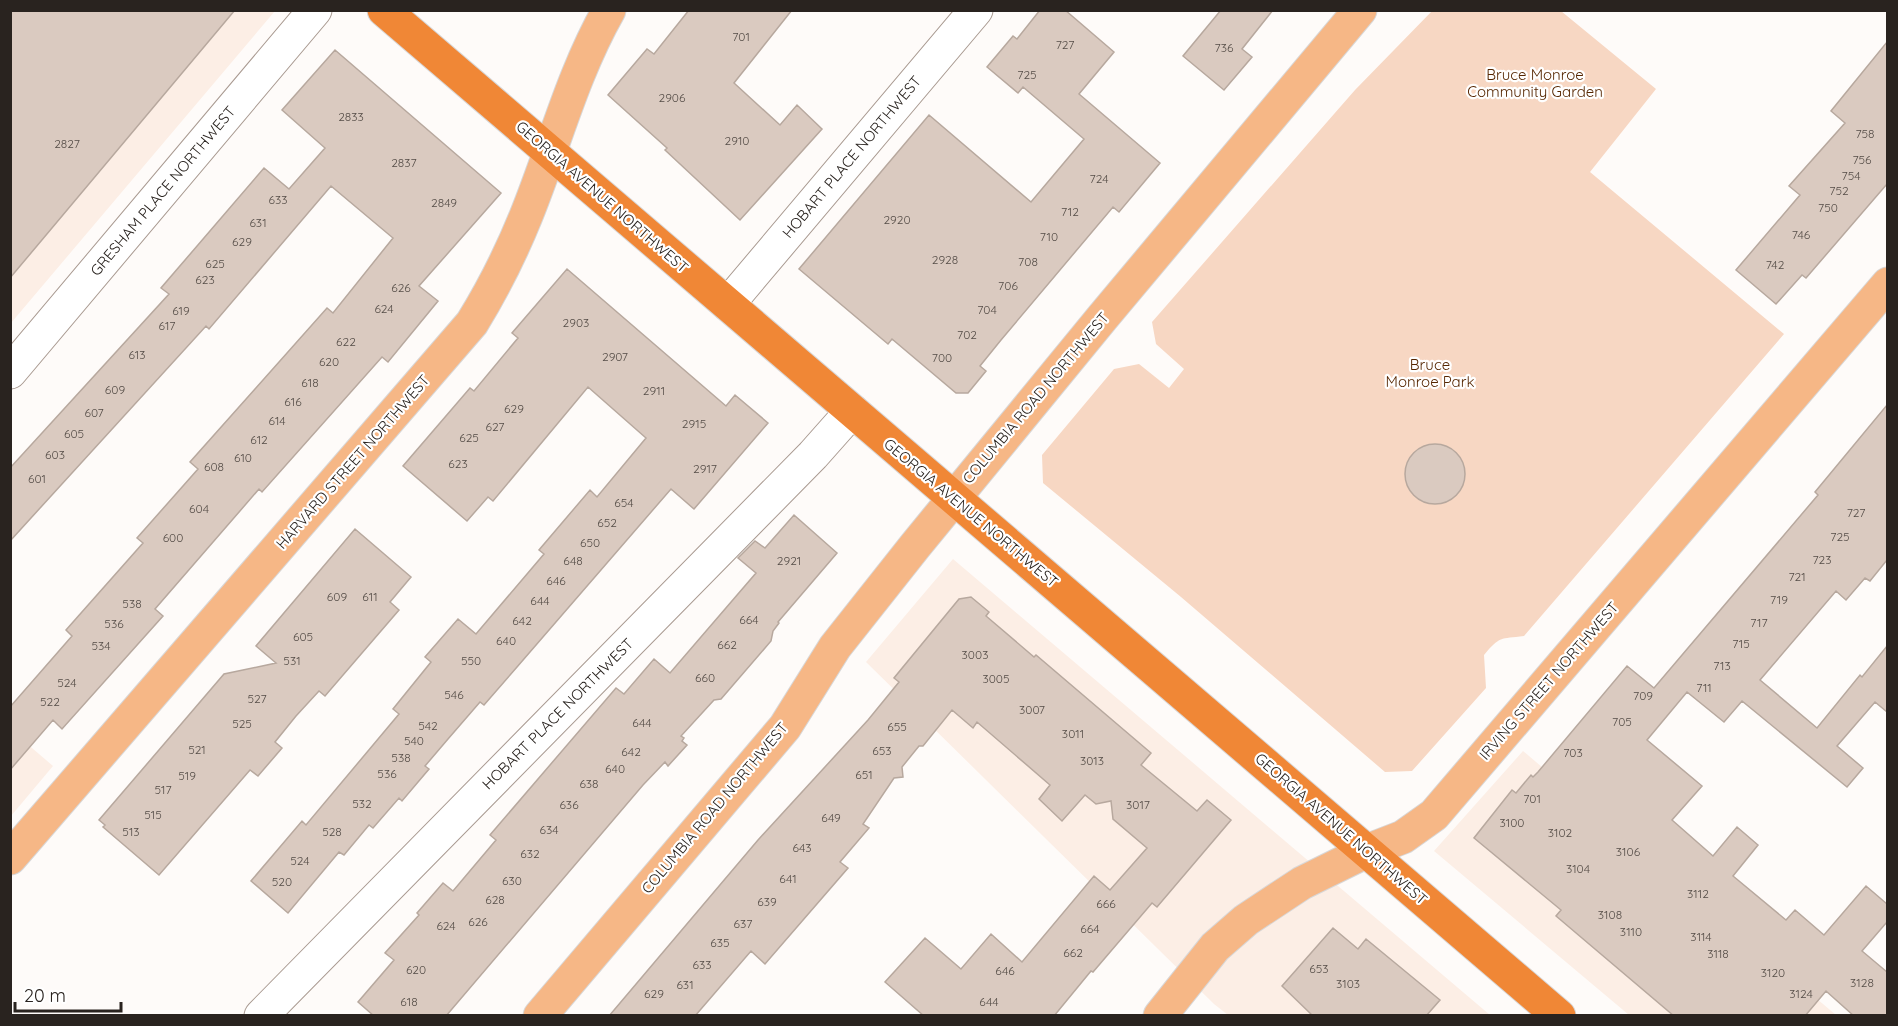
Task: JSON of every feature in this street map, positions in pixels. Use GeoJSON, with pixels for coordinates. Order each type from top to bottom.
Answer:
{"type":"FeatureCollection","features":[{"type":"Feature","properties":{"kind":"highway","name":"GEORGIA AVENUE NORTHWEST"},"geometry":{"type":"LineString","coordinates":[[384,10],[1559,1016]]}},
{"type":"Feature","properties":{"kind":"main road","name":"HARVARD STREET NORTHWEST"},"geometry":{"type":"LineString","coordinates":[[10,858],[464,333],[488,297],[507,261],[527,215],[572,88],[609,10]]}},
{"type":"Feature","properties":{"kind":"main road","name":"COLUMBIA ROAD NORTHWEST"},"geometry":{"type":"LineString","coordinates":[[540,1016],[785,727],[835,647],[954,498],[1360,10]]}},
{"type":"Feature","properties":{"kind":"main road","name":"IRVING STREET NORTHWEST"},"geometry":{"type":"LineString","coordinates":[[1160,1016],[1215,947],[1246,920],[1302,883],[1367,851],[1403,837],[1434,815],[1887,284]]}},
{"type":"Feature","properties":{"kind":"street","name":"GRESHAM PLACE NORTHWEST"},"geometry":{"type":"LineString","coordinates":[[10,372],[315,10]]}},
{"type":"Feature","properties":{"kind":"street","name":"HOBART PLACE NORTHWEST"},"geometry":{"type":"LineString","coordinates":[[728,304],[976,10]]}},
{"type":"Feature","properties":{"kind":"street","name":"HOBART PLACE NORTHWEST"},"geometry":{"type":"LineString","coordinates":[[261,1016],[813,455],[852,411]]}},
{"type":"Feature","properties":{"kind":"shaded area"},"geometry":{"type":"Polygon","coordinates":[[[11,11],[275,11],[11,323],[11,11]]]}},
{"type":"Feature","properties":{"kind":"shaded area"},"geometry":{"type":"Polygon","coordinates":[[[953,559],[1490,1015],[1228,1015],[1214,1004],[866,662],[953,559]]]}},
{"type":"Feature","properties":{"kind":"shaded area"},"geometry":{"type":"Polygon","coordinates":[[[11,730],[53,766],[11,816],[11,730]]]}},
{"type":"Feature","properties":{"kind":"shaded area"},"geometry":{"type":"Polygon","coordinates":[[[1523,751],[1836,1015],[1629,1015],[1434,851],[1523,751]]]}},
{"type":"Feature","properties":{"kind":"green space","name":"Bruce Monroe Park"},"geometry":{"type":"Polygon","coordinates":[[[1433,10],[1561,11],[1656,89],[1590,172],[1784,334],[1524,636],[1501,640],[1484,655],[1486,688],[1412,771],[1385,772],[1181,597],[1043,483],[1042,455],[1114,369],[1139,364],[1169,388],[1184,369],[1156,344],[1152,322],[1355,90],[1433,10]]]}},
{"type":"Feature","properties":{"kind":"building"},"geometry":{"type":"Polygon","coordinates":[[[10,10],[235,10],[10,278],[10,10]]]}},
{"type":"Feature","properties":{"kind":"building"},"geometry":{"type":"Polygon","coordinates":[[[689,10],[792,10],[734,83],[780,125],[797,105],[822,129],[740,220],[665,150],[667,148],[608,95],[647,49],[654,54],[689,10]]]}},
{"type":"Feature","properties":{"kind":"building"},"geometry":{"type":"Polygon","coordinates":[[[1040,10],[1065,10],[1114,52],[1079,94],[1160,163],[1119,212],[1113,207],[1001,340],[980,366],[986,371],[968,393],[956,393],[892,339],[888,344],[799,269],[929,115],[1031,202],[1084,139],[1023,87],[1018,93],[987,67],[1013,36],[1017,39],[1040,10]]]}},
{"type":"Feature","properties":{"kind":"building"},"geometry":{"type":"Polygon","coordinates":[[[1221,10],[1273,10],[1242,49],[1252,57],[1224,90],[1183,56],[1221,10]]]}},
{"type":"Feature","properties":{"kind":"building"},"geometry":{"type":"Polygon","coordinates":[[[1887,42],[1887,184],[1806,278],[1802,275],[1776,304],[1736,270],[1800,195],[1789,186],[1845,123],[1831,111],[1887,42]]]}},
{"type":"Feature","properties":{"kind":"building"},"geometry":{"type":"Polygon","coordinates":[[[335,50],[501,193],[419,286],[438,301],[388,362],[382,357],[262,492],[259,489],[155,609],[163,616],[62,729],[53,720],[10,770],[10,707],[72,636],[66,630],[143,543],[137,538],[198,469],[190,462],[327,308],[333,313],[393,238],[331,186],[209,329],[206,326],[10,541],[10,468],[169,294],[161,288],[264,168],[289,189],[325,148],[282,110],[335,50]]]}},
{"type":"Feature","properties":{"kind":"building"},"geometry":{"type":"Polygon","coordinates":[[[567,269],[726,406],[735,395],[768,423],[694,509],[671,489],[484,705],[480,702],[448,739],[425,766],[429,769],[402,801],[399,798],[373,828],[369,825],[344,855],[339,852],[288,913],[251,881],[302,821],[306,825],[399,714],[393,709],[431,662],[425,657],[458,619],[476,634],[544,554],[539,550],[590,490],[597,497],[646,438],[588,387],[493,501],[488,497],[467,521],[403,466],[470,388],[474,391],[518,338],[512,333],[567,269]]]}},
{"type":"Feature","properties":{"kind":"building"},"geometry":{"type":"Polygon","coordinates":[[[1887,405],[1887,560],[1870,581],[1865,578],[1846,600],[1836,591],[1760,680],[1817,728],[1887,646],[1887,712],[1875,702],[1837,746],[1863,768],[1847,787],[1742,701],[1724,722],[1687,692],[1647,740],[1702,786],[1672,820],[1713,856],[1737,827],[1758,845],[1733,876],[1786,920],[1795,910],[1824,935],[1866,886],[1887,904],[1887,922],[1862,951],[1887,972],[1887,1016],[1854,1016],[1826,991],[1805,1016],[1674,1016],[1556,916],[1561,910],[1474,838],[1512,790],[1516,793],[1531,775],[1533,777],[1538,772],[1627,666],[1654,688],[1818,495],[1815,492],[1887,405]]]}},
{"type":"Feature","properties":{"kind":"building"},"geometry":{"type":"Polygon","coordinates":[[[1435,444],[1452,449],[1460,457],[1465,474],[1460,491],[1452,499],[1435,504],[1418,499],[1410,491],[1405,474],[1410,457],[1418,449],[1435,444]]]}},
{"type":"Feature","properties":{"kind":"building"},"geometry":{"type":"Polygon","coordinates":[[[794,515],[837,553],[778,622],[771,641],[721,699],[714,700],[681,736],[684,738],[682,741],[687,745],[668,766],[665,762],[643,785],[446,1016],[374,1016],[358,1002],[394,960],[385,953],[419,915],[417,913],[443,883],[453,891],[496,840],[490,835],[616,688],[624,694],[654,659],[670,673],[756,573],[738,558],[755,541],[765,548],[794,515]]]}},
{"type":"Feature","properties":{"kind":"building"},"geometry":{"type":"Polygon","coordinates":[[[355,529],[411,577],[390,602],[399,610],[325,696],[319,691],[296,716],[275,742],[282,748],[258,776],[250,770],[159,875],[103,827],[105,825],[99,820],[224,674],[276,663],[256,646],[355,529]]]}},
{"type":"Feature","properties":{"kind":"building"},"geometry":{"type":"Polygon","coordinates":[[[971,597],[989,612],[986,616],[1034,657],[1036,655],[1151,753],[1141,765],[1197,811],[1207,800],[1231,820],[1157,907],[1152,903],[1054,1016],[924,1016],[885,982],[925,938],[961,969],[991,934],[1022,962],[1094,876],[1110,890],[1147,848],[1113,819],[1111,801],[1096,804],[1085,795],[1062,821],[1039,799],[1050,785],[977,722],[973,728],[952,710],[923,746],[919,746],[902,767],[903,777],[894,778],[863,824],[869,828],[840,862],[848,868],[765,964],[751,951],[695,1016],[609,1016],[758,840],[868,720],[899,682],[894,678],[959,599],[971,597]]]}},
{"type":"Feature","properties":{"kind":"building"},"geometry":{"type":"Polygon","coordinates":[[[1333,928],[1358,949],[1366,939],[1440,1000],[1426,1016],[1313,1016],[1282,986],[1333,928]]]}},
{"type":"Feature","properties":{"kind":"park label","name":"Bruce Monroe Community Garden"},"geometry":{"type":"Point","coordinates":[1535,84]}}]}
